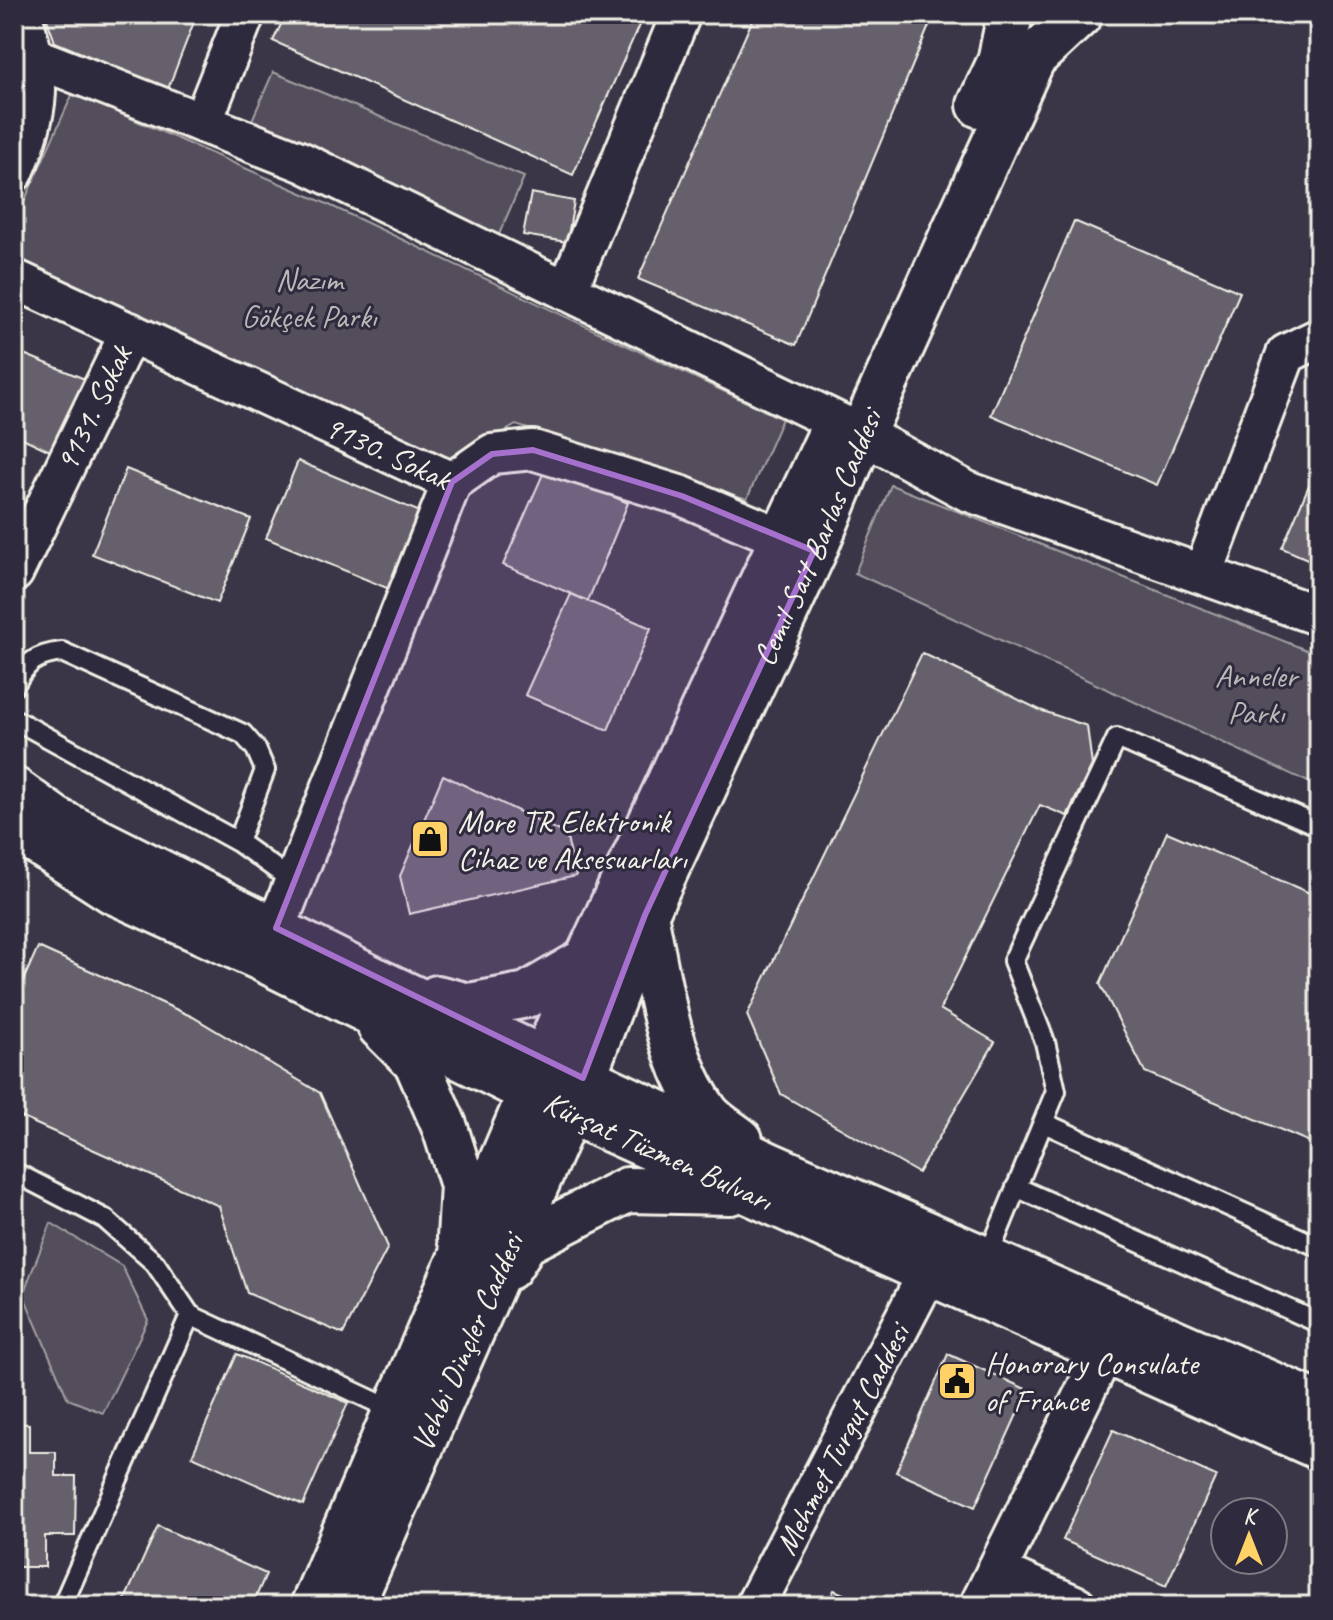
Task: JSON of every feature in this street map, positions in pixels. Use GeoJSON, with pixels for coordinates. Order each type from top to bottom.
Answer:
{"type":"FeatureCollection","features":[{"type":"Feature","properties":{"kind":"street"},"geometry":{"type":"LineString","coordinates":[[14,172],[28,140],[36,96],[36,58],[21,14]]}},
{"type":"Feature","properties":{"kind":"street"},"geometry":{"type":"LineString","coordinates":[[202,123],[245,14]]}},
{"type":"Feature","properties":{"kind":"street"},"geometry":{"type":"LineString","coordinates":[[567,291],[681,14]]}},
{"type":"Feature","properties":{"kind":"street","name":"Cemil Sait Barlas Caddesi"},"geometry":{"type":"LineString","coordinates":[[556,1085],[645,915],[1000,62],[1010,14]]}},
{"type":"Feature","properties":{"kind":"street","name":"Cemil Sait Barlas Caddesi"},"geometry":{"type":"LineString","coordinates":[[849,428],[1033,58],[1080,14]]}},
{"type":"Feature","properties":{"kind":"street"},"geometry":{"type":"LineString","coordinates":[[36,58],[302,162],[849,428],[967,491],[1319,616]]}},
{"type":"Feature","properties":{"kind":"street","name":"9130. Sokak"},"geometry":{"type":"LineString","coordinates":[[14,279],[452,482],[492,454],[533,450],[682,496],[799,545]]}},
{"type":"Feature","properties":{"kind":"street","name":"9131. Sokak"},"geometry":{"type":"LineString","coordinates":[[14,572],[130,332]]}},
{"type":"Feature","properties":{"kind":"street"},"geometry":{"type":"LineString","coordinates":[[1203,574],[1286,354],[1319,338]]}},
{"type":"Feature","properties":{"kind":"street"},"geometry":{"type":"LineString","coordinates":[[276,928],[452,482]]}},
{"type":"Feature","properties":{"kind":"street","name":"Cemil Sait Barlas Caddesi"},"geometry":{"type":"LineString","coordinates":[[556,1085],[587,960],[799,545]]}},
{"type":"Feature","properties":{"kind":"street","name":"Kürşat Tüzmen Bulvarı"},"geometry":{"type":"LineString","coordinates":[[14,790],[56,820],[276,928],[372,996]]}},
{"type":"Feature","properties":{"kind":"street","name":"Kürşat Tüzmen Bulvarı"},"geometry":{"type":"LineString","coordinates":[[14,827],[113,891],[372,996],[556,1085],[763,1179],[929,1271],[1319,1447]]}},
{"type":"Feature","properties":{"kind":"street"},"geometry":{"type":"LineString","coordinates":[[645,915],[668,1020],[685,1076],[708,1114],[763,1179]]}},
{"type":"Feature","properties":{"kind":"street"},"geometry":{"type":"LineString","coordinates":[[372,996],[469,1006],[527,995],[587,960]]}},
{"type":"Feature","properties":{"kind":"street"},"geometry":{"type":"LineString","coordinates":[[372,996],[417,1063],[445,1128],[463,1185],[459,1259]]}},
{"type":"Feature","properties":{"kind":"street"},"geometry":{"type":"LineString","coordinates":[[313,1606],[459,1259],[556,1085]]}},
{"type":"Feature","properties":{"kind":"street","name":"Vehbi Dinçler Caddesi"},"geometry":{"type":"LineString","coordinates":[[351,1606],[481,1309],[556,1085]]}},
{"type":"Feature","properties":{"kind":"street"},"geometry":{"type":"LineString","coordinates":[[481,1309],[525,1242],[627,1190],[763,1179]]}},
{"type":"Feature","properties":{"kind":"street","name":"Kürşat Tüzmen Bulvarı"},"geometry":{"type":"LineString","coordinates":[[763,1179],[987,1259],[1319,1405]]}},
{"type":"Feature","properties":{"kind":"street","name":"Mehmet Turgut Caddesi"},"geometry":{"type":"LineString","coordinates":[[755,1606],[929,1271]]}},
{"type":"Feature","properties":{"kind":"street"},"geometry":{"type":"LineString","coordinates":[[979,1606],[1105,1351]]}},
{"type":"Feature","properties":{"kind":"street"},"geometry":{"type":"LineString","coordinates":[[996,1571],[1077,1606]]}},
{"type":"Feature","properties":{"kind":"lane"},"geometry":{"type":"LineString","coordinates":[[14,686],[24,666],[39,655],[62,652],[243,734],[256,749],[265,770],[238,842]]}},
{"type":"Feature","properties":{"kind":"lane"},"geometry":{"type":"LineString","coordinates":[[14,719],[238,842],[294,882]]}},
{"type":"Feature","properties":{"kind":"lane"},"geometry":{"type":"LineString","coordinates":[[987,1259],[1056,1091],[1045,1042],[1013,961],[1117,738],[1319,826]]}},
{"type":"Feature","properties":{"kind":"lane"},"geometry":{"type":"LineString","coordinates":[[1044,1123],[1319,1247]]}},
{"type":"Feature","properties":{"kind":"lane"},"geometry":{"type":"LineString","coordinates":[[14,1172],[105,1219],[155,1263],[190,1315],[395,1411]]}},
{"type":"Feature","properties":{"kind":"lane"},"geometry":{"type":"LineString","coordinates":[[1016,1187],[1319,1323]]}},
{"type":"Feature","properties":{"kind":"lane"},"geometry":{"type":"LineString","coordinates":[[62,1606],[190,1315]]}},
{"type":"Feature","properties":{"kind":"highlighted area"},"geometry":{"type":"Polygon","coordinates":[[[533,450],[682,496],[814,551],[645,915],[583,1078],[276,928],[452,482],[492,454],[533,450]]]}},
{"type":"Feature","properties":{"kind":"green space"},"geometry":{"type":"Polygon","coordinates":[[[273,72],[524,177],[497,239],[246,134],[273,72]]]}},
{"type":"Feature","properties":{"kind":"green space","name":"Nazım Gökçek Parkı"},"geometry":{"type":"Polygon","coordinates":[[[73,93],[325,203],[782,419],[747,499],[516,425],[448,464],[14,261],[14,224],[73,93]]]}},
{"type":"Feature","properties":{"kind":"green space","name":"Anneler Parkı"},"geometry":{"type":"Polygon","coordinates":[[[891,485],[1319,655],[1319,787],[855,573],[891,485]]]}},
{"type":"Feature","properties":{"kind":"green space"},"geometry":{"type":"Polygon","coordinates":[[[51,1223],[122,1266],[148,1320],[103,1413],[68,1399],[23,1294],[51,1223]]]}},
{"type":"Feature","properties":{"kind":"building"},"geometry":{"type":"Polygon","coordinates":[[[45,14],[197,14],[168,89],[55,42],[45,14]]]}},
{"type":"Feature","properties":{"kind":"building"},"geometry":{"type":"Polygon","coordinates":[[[286,14],[644,14],[573,175],[273,41],[286,14]]]}},
{"type":"Feature","properties":{"kind":"building"},"geometry":{"type":"Polygon","coordinates":[[[755,14],[934,14],[796,345],[638,279],[755,14]]]}},
{"type":"Feature","properties":{"kind":"building"},"geometry":{"type":"Polygon","coordinates":[[[531,193],[574,201],[567,242],[523,235],[531,193]]]}},
{"type":"Feature","properties":{"kind":"building"},"geometry":{"type":"Polygon","coordinates":[[[1074,221],[1240,292],[1157,485],[991,415],[1074,221]]]}},
{"type":"Feature","properties":{"kind":"building"},"geometry":{"type":"Polygon","coordinates":[[[14,350],[92,382],[50,451],[14,434],[14,350]]]}},
{"type":"Feature","properties":{"kind":"building"},"geometry":{"type":"Polygon","coordinates":[[[298,461],[425,514],[394,591],[266,538],[298,461]]]}},
{"type":"Feature","properties":{"kind":"building"},"geometry":{"type":"Polygon","coordinates":[[[1319,462],[1319,564],[1282,548],[1319,462]]]}},
{"type":"Feature","properties":{"kind":"building"},"geometry":{"type":"Polygon","coordinates":[[[546,467],[628,503],[588,601],[503,565],[546,467]]]}},
{"type":"Feature","properties":{"kind":"building"},"geometry":{"type":"Polygon","coordinates":[[[126,469],[251,519],[217,603],[92,554],[126,469]]]}},
{"type":"Feature","properties":{"kind":"building"},"geometry":{"type":"Polygon","coordinates":[[[571,594],[651,628],[608,730],[525,695],[571,594]]]}},
{"type":"Feature","properties":{"kind":"building"},"geometry":{"type":"Polygon","coordinates":[[[922,653],[1040,710],[1087,726],[1092,765],[1067,816],[1040,805],[940,1009],[995,1042],[918,1173],[781,1094],[747,1015],[922,653]]]}},
{"type":"Feature","properties":{"kind":"building"},"geometry":{"type":"Polygon","coordinates":[[[443,775],[566,834],[576,876],[409,914],[400,876],[443,775]]]}},
{"type":"Feature","properties":{"kind":"building"},"geometry":{"type":"Polygon","coordinates":[[[1167,832],[1319,897],[1319,1146],[1145,1072],[1100,984],[1167,832]]]}},
{"type":"Feature","properties":{"kind":"building"},"geometry":{"type":"Polygon","coordinates":[[[38,947],[193,1017],[320,1093],[388,1247],[343,1334],[247,1293],[219,1206],[14,1114],[14,1001],[38,947]]]}},
{"type":"Feature","properties":{"kind":"building"},"geometry":{"type":"Polygon","coordinates":[[[237,1354],[348,1403],[303,1505],[192,1456],[237,1354]]]}},
{"type":"Feature","properties":{"kind":"building"},"geometry":{"type":"Polygon","coordinates":[[[948,1354],[1028,1390],[975,1507],[896,1472],[948,1354]]]}},
{"type":"Feature","properties":{"kind":"building"},"geometry":{"type":"Polygon","coordinates":[[[14,1423],[29,1424],[29,1452],[56,1452],[56,1476],[76,1476],[75,1536],[45,1536],[45,1567],[14,1567],[14,1423]]]}},
{"type":"Feature","properties":{"kind":"building"},"geometry":{"type":"Polygon","coordinates":[[[1113,1430],[1216,1476],[1166,1586],[1063,1540],[1113,1430]]]}},
{"type":"Feature","properties":{"kind":"building"},"geometry":{"type":"Polygon","coordinates":[[[158,1526],[266,1574],[252,1606],[122,1606],[158,1526]]]}},
{"type":"Feature","properties":{"kind":"building"},"geometry":{"type":"Polygon","coordinates":[[[834,1590],[871,1606],[827,1606],[834,1590]]]}},
{"type":"Feature","properties":{"kind":"place","name":"More TR Elektronik Cihaz ve Aksesuarları"},"geometry":{"type":"Point","coordinates":[430,839]}},
{"type":"Feature","properties":{"kind":"place","name":"Honorary Consulate of France"},"geometry":{"type":"Point","coordinates":[957,1381]}}]}
